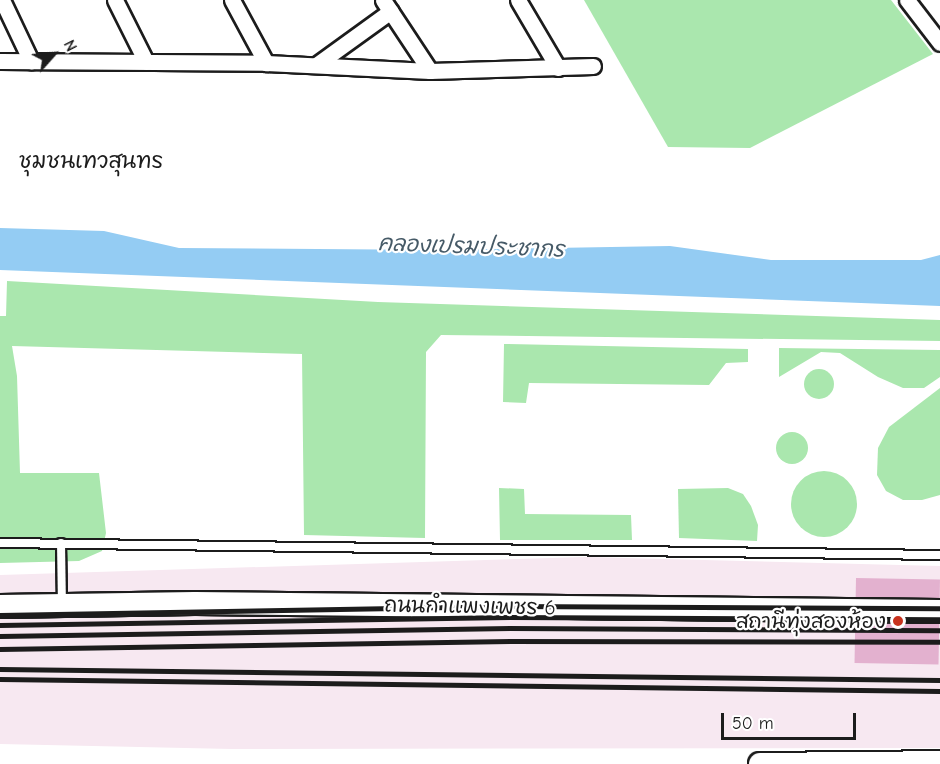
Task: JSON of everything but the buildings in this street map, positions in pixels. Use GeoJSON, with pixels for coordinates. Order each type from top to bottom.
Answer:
{"type":"FeatureCollection","features":[{"type":"Feature","properties":{"kind":"street"},"geometry":{"type":"LineString","coordinates":[[2,0],[31,61]]}},
{"type":"Feature","properties":{"kind":"street"},"geometry":{"type":"LineString","coordinates":[[115,0],[146,62]]}},
{"type":"Feature","properties":{"kind":"street"},"geometry":{"type":"LineString","coordinates":[[232,0],[266,63]]}},
{"type":"Feature","properties":{"kind":"street"},"geometry":{"type":"LineString","coordinates":[[518,0],[558,68]]}},
{"type":"Feature","properties":{"kind":"street"},"geometry":{"type":"LineString","coordinates":[[907,0],[940,43]]}},
{"type":"Feature","properties":{"kind":"street"},"geometry":{"type":"LineString","coordinates":[[316,65],[387,6],[430,71]]}},
{"type":"Feature","properties":{"kind":"street"},"geometry":{"type":"LineString","coordinates":[[0,61],[266,63],[430,71],[593,66]]}},
{"type":"Feature","properties":{"kind":"street","name":"ถนนกำแพงเพชร 6"},"geometry":{"type":"LineString","coordinates":[[0,606],[195,603],[940,611]]}},
{"type":"Feature","properties":{"kind":"street"},"geometry":{"type":"LineString","coordinates":[[759,764],[940,762]]}},
{"type":"Feature","properties":{"kind":"lane"},"geometry":{"type":"LineString","coordinates":[[0,543],[940,555]]}},
{"type":"Feature","properties":{"kind":"lane"},"geometry":{"type":"LineString","coordinates":[[61,543],[62,605]]}},
{"type":"Feature","properties":{"kind":"shaded area"},"geometry":{"type":"Polygon","coordinates":[[[585,557],[940,566],[940,748],[232,749],[0,744],[0,575],[585,557]]]}},
{"type":"Feature","properties":{"kind":"green space"},"geometry":{"type":"Polygon","coordinates":[[[584,0],[891,0],[933,54],[750,148],[668,147],[584,0]]]}},
{"type":"Feature","properties":{"kind":"green space"},"geometry":{"type":"Polygon","coordinates":[[[7,281],[378,302],[940,320],[940,341],[441,335],[426,352],[425,538],[304,535],[302,354],[12,346],[17,376],[20,473],[99,473],[106,533],[102,551],[79,561],[0,563],[0,316],[6,316],[7,281]]]}},
{"type":"Feature","properties":{"kind":"green space"},"geometry":{"type":"Polygon","coordinates":[[[504,344],[748,349],[748,362],[726,363],[709,385],[529,383],[526,403],[503,402],[504,344]]]}},
{"type":"Feature","properties":{"kind":"green space"},"geometry":{"type":"Polygon","coordinates":[[[779,348],[940,350],[940,377],[924,388],[903,388],[878,377],[840,353],[821,352],[779,377],[779,348]]]}},
{"type":"Feature","properties":{"kind":"green space"},"geometry":{"type":"Polygon","coordinates":[[[819,369],[830,373],[834,384],[830,395],[819,399],[808,395],[804,384],[808,373],[819,369]]]}},
{"type":"Feature","properties":{"kind":"green space"},"geometry":{"type":"Polygon","coordinates":[[[940,388],[940,495],[922,500],[903,500],[886,491],[877,475],[878,448],[889,427],[940,388]]]}},
{"type":"Feature","properties":{"kind":"green space"},"geometry":{"type":"Polygon","coordinates":[[[792,432],[803,437],[808,448],[803,459],[792,464],[781,459],[776,448],[781,437],[792,432]]]}},
{"type":"Feature","properties":{"kind":"green space"},"geometry":{"type":"Polygon","coordinates":[[[818,471],[830,471],[848,480],[855,491],[857,504],[855,517],[848,528],[837,535],[818,537],[805,532],[796,523],[791,510],[791,498],[796,485],[805,476],[818,471]]]}},
{"type":"Feature","properties":{"kind":"green space"},"geometry":{"type":"Polygon","coordinates":[[[499,488],[524,489],[525,514],[631,515],[632,540],[500,540],[499,488]]]}},
{"type":"Feature","properties":{"kind":"green space"},"geometry":{"type":"Polygon","coordinates":[[[728,488],[743,494],[751,506],[758,525],[757,541],[679,538],[678,489],[728,488]]]}},
{"type":"Feature","properties":{"kind":"water"},"geometry":{"type":"Polygon","coordinates":[[[0,228],[104,231],[179,248],[443,250],[670,246],[771,260],[921,260],[940,255],[940,306],[0,270],[0,228]]]}},
{"type":"Feature","properties":{"kind":"railway"},"geometry":{"type":"LineString","coordinates":[[0,615],[509,606],[940,608]]}},
{"type":"Feature","properties":{"kind":"railway"},"geometry":{"type":"LineString","coordinates":[[0,625],[510,617],[940,619]]}},
{"type":"Feature","properties":{"kind":"railway"},"geometry":{"type":"LineString","coordinates":[[0,636],[510,628],[940,630]]}},
{"type":"Feature","properties":{"kind":"railway"},"geometry":{"type":"LineString","coordinates":[[0,649],[510,641],[940,642]]}},
{"type":"Feature","properties":{"kind":"railway"},"geometry":{"type":"LineString","coordinates":[[0,669],[940,680]]}},
{"type":"Feature","properties":{"kind":"railway"},"geometry":{"type":"LineString","coordinates":[[0,679],[940,691]]}},
{"type":"Feature","properties":{"kind":"place","name":"สถานีทุ่งสองห้อง"},"geometry":{"type":"Point","coordinates":[898,621]}},
{"type":"Feature","properties":{"kind":"district","name":"ชุมชนเทวสุนทร"},"geometry":{"type":"Point","coordinates":[91,162]}},
{"type":"Feature","properties":{"kind":"water label","name":"คลองเปรมประชากร"},"geometry":{"type":"Point","coordinates":[471,247]}}]}
